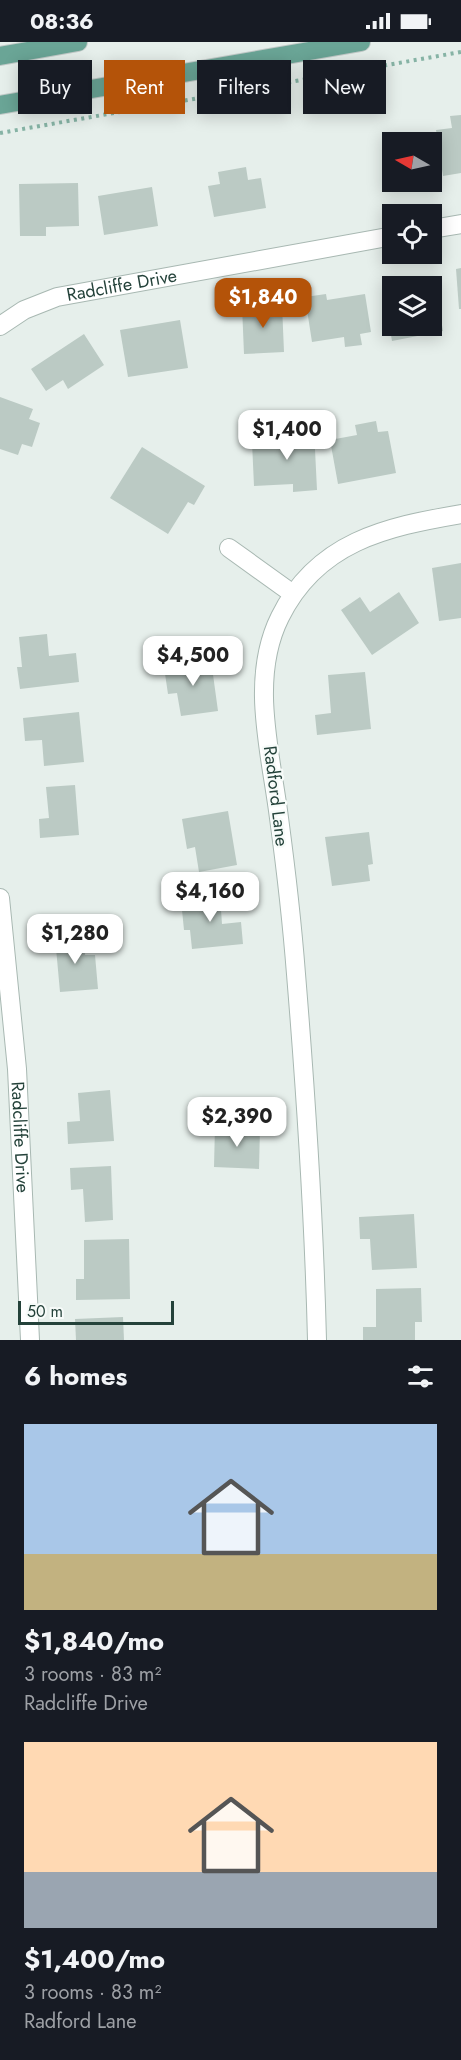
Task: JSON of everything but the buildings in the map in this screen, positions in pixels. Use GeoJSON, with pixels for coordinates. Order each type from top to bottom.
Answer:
{"type":"FeatureCollection","features":[{"type":"Feature","properties":{"kind":"main road"},"geometry":{"type":"LineString","coordinates":[[0,56],[78,42]]}},
{"type":"Feature","properties":{"kind":"main road"},"geometry":{"type":"LineString","coordinates":[[0,105],[361,42]]}},
{"type":"Feature","properties":{"kind":"street"},"geometry":{"type":"LineString","coordinates":[[442,227],[461,224]]}},
{"type":"Feature","properties":{"kind":"street","name":"Radcliffe Drive"},"geometry":{"type":"LineString","coordinates":[[0,326],[24,310],[57,297],[382,238]]}},
{"type":"Feature","properties":{"kind":"street","name":"Radford Lane"},"geometry":{"type":"LineString","coordinates":[[317,1340],[311,1184],[296,975],[263,693],[265,662],[273,633],[293,594],[315,569],[349,544],[391,528],[461,514]]}},
{"type":"Feature","properties":{"kind":"street"},"geometry":{"type":"LineString","coordinates":[[229,548],[293,594]]}},
{"type":"Feature","properties":{"kind":"street","name":"Radcliffe Drive"},"geometry":{"type":"LineString","coordinates":[[0,898],[17,1069],[30,1340]]}},
{"type":"Feature","properties":{"kind":"path"},"geometry":{"type":"LineString","coordinates":[[0,133],[461,52]]}}]}
